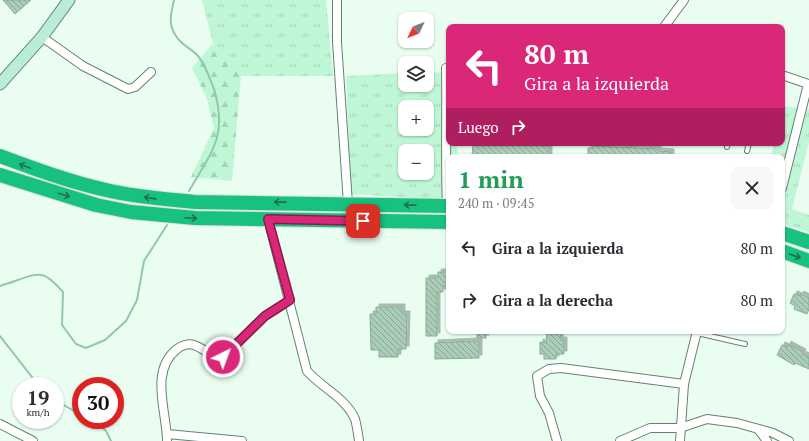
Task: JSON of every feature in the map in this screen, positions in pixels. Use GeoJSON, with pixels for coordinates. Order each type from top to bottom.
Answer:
{"type":"FeatureCollection","features":[{"type":"Feature","properties":{"kind":"highway"},"geometry":{"type":"LineString","coordinates":[[0,156],[75,183],[108,191],[158,199],[195,202],[446,206]]}},
{"type":"Feature","properties":{"kind":"highway"},"geometry":{"type":"LineString","coordinates":[[0,175],[96,205],[131,212],[195,218],[446,222]]}},
{"type":"Feature","properties":{"kind":"highway"},"geometry":{"type":"LineString","coordinates":[[785,234],[809,242]]}},
{"type":"Feature","properties":{"kind":"highway"},"geometry":{"type":"LineString","coordinates":[[785,252],[809,261]]}},
{"type":"Feature","properties":{"kind":"street"},"geometry":{"type":"LineString","coordinates":[[0,84],[42,37],[70,0]]}},
{"type":"Feature","properties":{"kind":"street"},"geometry":{"type":"LineString","coordinates":[[337,0],[337,42],[348,204]]}},
{"type":"Feature","properties":{"kind":"street"},"geometry":{"type":"LineString","coordinates":[[666,24],[684,0]]}},
{"type":"Feature","properties":{"kind":"street"},"geometry":{"type":"LineString","coordinates":[[42,37],[83,66],[128,89],[135,87],[151,72]]}},
{"type":"Feature","properties":{"kind":"street"},"geometry":{"type":"LineString","coordinates":[[785,76],[809,84],[785,176]]}},
{"type":"Feature","properties":{"kind":"street"},"geometry":{"type":"LineString","coordinates":[[446,146],[446,178]]}},
{"type":"Feature","properties":{"kind":"street"},"geometry":{"type":"LineString","coordinates":[[268,219],[290,300],[302,359],[307,371],[314,380],[337,396],[349,410],[355,420],[359,441]]}},
{"type":"Feature","properties":{"kind":"street"},"geometry":{"type":"LineString","coordinates":[[242,441],[167,438],[161,383],[164,367],[172,353],[181,346],[192,345],[218,359],[223,357],[265,316],[290,300]]}},
{"type":"Feature","properties":{"kind":"street"},"geometry":{"type":"LineString","coordinates":[[680,441],[684,384],[696,334]]}},
{"type":"Feature","properties":{"kind":"street"},"geometry":{"type":"LineString","coordinates":[[557,441],[549,413],[540,396],[537,376],[548,369],[561,368],[684,384]]}},
{"type":"Feature","properties":{"kind":"street"},"geometry":{"type":"LineString","coordinates":[[620,441],[650,428],[680,428],[707,419],[737,423],[789,441]]}},
{"type":"Feature","properties":{"kind":"street"},"geometry":{"type":"LineString","coordinates":[[0,424],[33,441]]}},
{"type":"Feature","properties":{"kind":"street"},"geometry":{"type":"LineString","coordinates":[[758,429],[767,441]]}},
{"type":"Feature","properties":{"kind":"lane"},"geometry":{"type":"LineString","coordinates":[[747,151],[748,146]]}},
{"type":"Feature","properties":{"kind":"lane"},"geometry":{"type":"LineString","coordinates":[[705,334],[744,344]]}},
{"type":"Feature","properties":{"kind":"green space"},"geometry":{"type":"Polygon","coordinates":[[[202,0],[326,0],[333,76],[241,76],[213,43],[202,0]]]}},
{"type":"Feature","properties":{"kind":"green space"},"geometry":{"type":"Polygon","coordinates":[[[213,43],[241,76],[232,181],[191,177],[214,128],[207,99],[192,68],[213,43]]]}},
{"type":"Feature","properties":{"kind":"green space"},"geometry":{"type":"Polygon","coordinates":[[[446,72],[446,146],[457,146],[458,154],[446,154],[446,198],[429,199],[351,194],[346,76],[398,73],[398,92],[434,92],[434,73],[446,72]]]}},
{"type":"Feature","properties":{"kind":"green space"},"geometry":{"type":"Polygon","coordinates":[[[785,106],[809,109],[809,142],[792,209],[809,215],[809,232],[785,225],[785,154],[772,154],[773,146],[785,146],[785,106]]]}},
{"type":"Feature","properties":{"kind":"building"},"geometry":{"type":"Polygon","coordinates":[[[3,0],[31,0],[15,14],[3,0]]]}},
{"type":"Feature","properties":{"kind":"building"},"geometry":{"type":"Polygon","coordinates":[[[473,146],[549,146],[549,154],[472,154],[473,146]]]}},
{"type":"Feature","properties":{"kind":"building"},"geometry":{"type":"Polygon","coordinates":[[[593,146],[658,149],[658,151],[671,152],[671,154],[588,154],[588,148],[593,148],[593,146]]]}},
{"type":"Feature","properties":{"kind":"building"},"geometry":{"type":"Polygon","coordinates":[[[438,272],[446,272],[446,286],[443,286],[443,292],[437,292],[437,336],[426,336],[426,278],[438,278],[438,272]]]}},
{"type":"Feature","properties":{"kind":"building"},"geometry":{"type":"Polygon","coordinates":[[[794,294],[800,296],[801,294],[809,298],[809,309],[807,314],[794,309],[795,306],[790,303],[794,294]]]}},
{"type":"Feature","properties":{"kind":"building"},"geometry":{"type":"Polygon","coordinates":[[[376,307],[402,307],[402,314],[407,314],[406,349],[398,349],[398,357],[379,357],[379,350],[371,350],[370,314],[376,314],[376,307]]]}},
{"type":"Feature","properties":{"kind":"building"},"geometry":{"type":"Polygon","coordinates":[[[477,334],[486,334],[486,338],[477,338],[477,334]]]}},
{"type":"Feature","properties":{"kind":"building"},"geometry":{"type":"Polygon","coordinates":[[[547,334],[561,334],[560,340],[564,340],[564,354],[556,354],[556,359],[544,359],[544,354],[540,354],[540,342],[546,343],[547,334]]]}},
{"type":"Feature","properties":{"kind":"building"},"geometry":{"type":"Polygon","coordinates":[[[479,341],[479,358],[435,359],[435,343],[479,341]]]}},
{"type":"Feature","properties":{"kind":"building"},"geometry":{"type":"Polygon","coordinates":[[[788,344],[809,357],[809,369],[795,363],[794,365],[777,355],[782,345],[787,347],[788,344]]]}},
{"type":"Feature","properties":{"kind":"waterway"},"geometry":{"type":"LineString","coordinates":[[174,0],[171,12],[173,32],[183,44],[201,59],[214,89],[218,105],[219,119],[215,143],[211,154],[189,191]]}},
{"type":"Feature","properties":{"kind":"waterway"},"geometry":{"type":"LineString","coordinates":[[0,286],[30,276],[46,276],[63,292],[62,325],[76,344],[86,348],[105,340],[126,321],[137,300],[144,261],[167,225]]}},
{"type":"Feature","properties":{"kind":"waterway"},"geometry":{"type":"LineString","coordinates":[[0,336],[32,377]]}},
{"type":"Feature","properties":{"kind":"waterway"},"geometry":{"type":"LineString","coordinates":[[64,405],[72,410]]}},
{"type":"Feature","properties":{"kind":"waterway"},"geometry":{"type":"LineString","coordinates":[[104,429],[111,441]]}},
{"type":"Feature","properties":{"kind":"route"},"geometry":{"type":"LineString","coordinates":[[223,357],[265,316],[290,300],[268,219],[363,221]]}}]}
